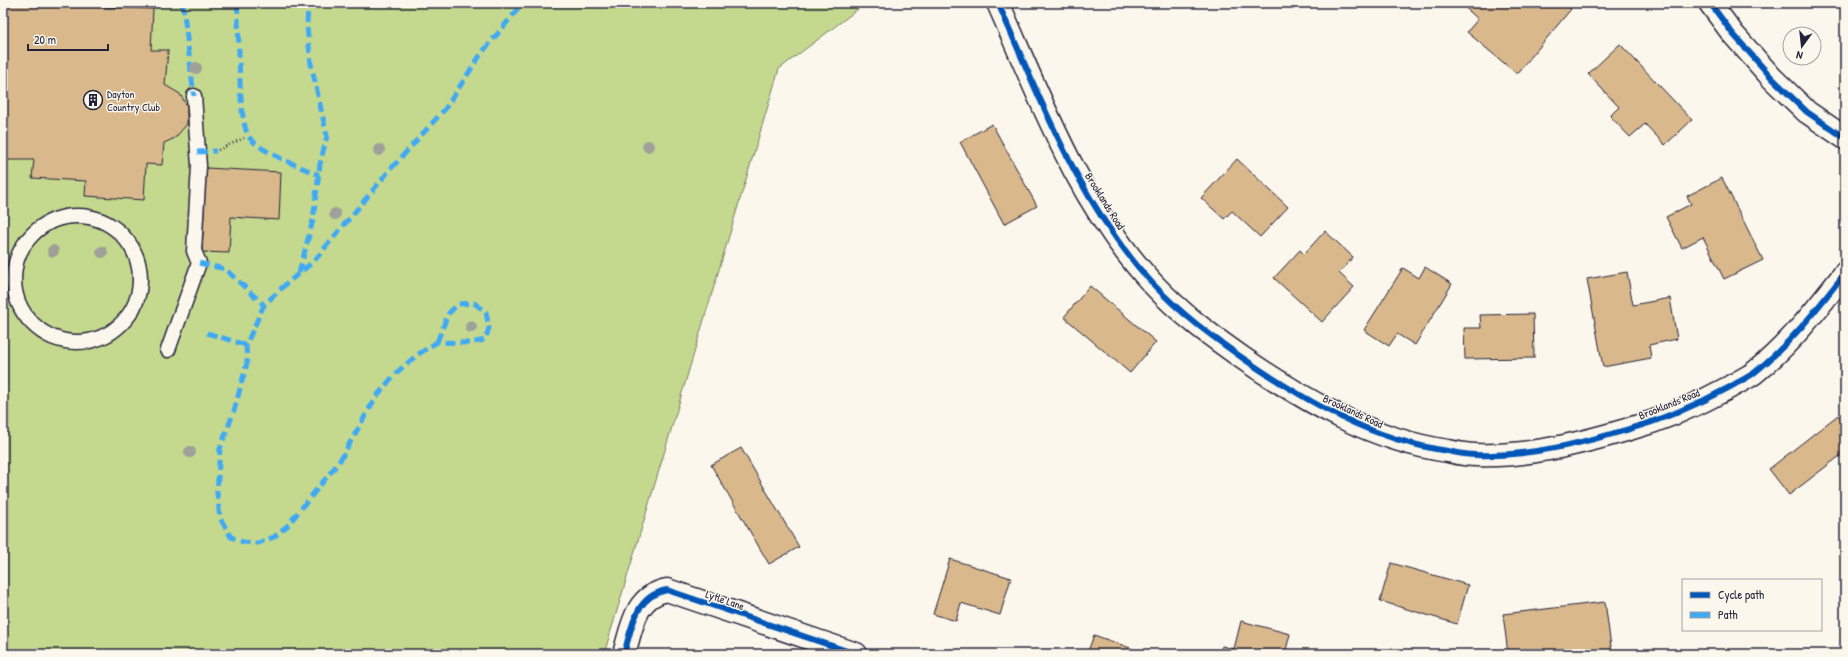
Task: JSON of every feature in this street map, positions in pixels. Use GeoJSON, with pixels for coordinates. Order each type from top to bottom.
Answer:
{"type":"FeatureCollection","features":[{"type":"Feature","properties":{"kind":"street","name":"Brooklands Road"},"geometry":{"type":"LineString","coordinates":[[998,3],[1056,135],[1085,191],[1125,250],[1152,284],[1195,325],[1279,383],[1330,412],[1379,434],[1423,447],[1475,456],[1528,453],[1598,439],[1649,424],[1707,400],[1751,375],[1787,344],[1810,318],[1845,273]]}},
{"type":"Feature","properties":{"kind":"street"},"geometry":{"type":"LineString","coordinates":[[1710,3],[1733,34],[1772,78],[1807,112],[1845,138]]}},
{"type":"Feature","properties":{"kind":"street","name":"Lytle Lane"},"geometry":{"type":"LineString","coordinates":[[624,654],[634,620],[644,601],[656,592],[667,590],[856,654]]}},
{"type":"Feature","properties":{"kind":"lane"},"geometry":{"type":"LineString","coordinates":[[168,350],[199,263],[194,251],[199,166],[194,96]]}},
{"type":"Feature","properties":{"kind":"lane"},"geometry":{"type":"LineString","coordinates":[[74,215],[90,217],[106,223],[120,232],[130,245],[138,260],[140,276],[139,293],[134,308],[124,322],[111,332],[96,340],[80,342],[63,341],[48,335],[34,326],[10,296],[15,265],[20,250],[34,232],[42,225],[58,218],[74,215]]}},
{"type":"Feature","properties":{"kind":"path"},"geometry":{"type":"LineString","coordinates":[[216,151],[244,138]]}},
{"type":"Feature","properties":{"kind":"green space","name":"Dayton Country Club"},"geometry":{"type":"Polygon","coordinates":[[[3,3],[866,3],[779,69],[604,654],[3,654],[3,3]]]}},
{"type":"Feature","properties":{"kind":"building","name":"Dayton Country Club"},"geometry":{"type":"Polygon","coordinates":[[[3,3],[57,3],[57,5],[153,9],[151,50],[168,50],[165,85],[180,94],[187,106],[187,124],[175,138],[164,143],[162,165],[146,164],[144,200],[85,196],[86,181],[32,178],[34,160],[3,160],[3,3]]]}},
{"type":"Feature","properties":{"kind":"building"},"geometry":{"type":"Polygon","coordinates":[[[1460,3],[1564,3],[1571,9],[1517,74],[1467,32],[1478,19],[1460,3]]]}},
{"type":"Feature","properties":{"kind":"building"},"geometry":{"type":"Polygon","coordinates":[[[1620,44],[1692,120],[1665,145],[1645,124],[1630,137],[1610,116],[1619,107],[1588,74],[1620,44]]]}},
{"type":"Feature","properties":{"kind":"building"},"geometry":{"type":"Polygon","coordinates":[[[992,124],[1037,206],[1004,224],[960,142],[992,124]]]}},
{"type":"Feature","properties":{"kind":"building"},"geometry":{"type":"Polygon","coordinates":[[[1237,159],[1288,207],[1260,237],[1232,211],[1224,219],[1201,198],[1237,159]]]}},
{"type":"Feature","properties":{"kind":"building"},"geometry":{"type":"Polygon","coordinates":[[[206,168],[281,172],[279,220],[231,217],[229,253],[202,252],[206,168]]]}},
{"type":"Feature","properties":{"kind":"building"},"geometry":{"type":"Polygon","coordinates":[[[1722,178],[1763,260],[1724,279],[1703,237],[1682,248],[1666,217],[1691,204],[1687,196],[1722,178]]]}},
{"type":"Feature","properties":{"kind":"building"},"geometry":{"type":"Polygon","coordinates":[[[1325,231],[1353,257],[1339,273],[1354,287],[1322,322],[1274,278],[1300,250],[1304,254],[1325,231]]]}},
{"type":"Feature","properties":{"kind":"building"},"geometry":{"type":"Polygon","coordinates":[[[1425,267],[1452,284],[1415,345],[1397,334],[1389,346],[1364,330],[1403,268],[1419,278],[1425,267]]]}},
{"type":"Feature","properties":{"kind":"building"},"geometry":{"type":"Polygon","coordinates":[[[1627,272],[1633,305],[1670,298],[1677,339],[1649,345],[1651,358],[1603,367],[1587,279],[1627,272]]]}},
{"type":"Feature","properties":{"kind":"building"},"geometry":{"type":"Polygon","coordinates":[[[1090,286],[1156,342],[1130,373],[1064,317],[1090,286]]]}},
{"type":"Feature","properties":{"kind":"building"},"geometry":{"type":"Polygon","coordinates":[[[1533,314],[1534,358],[1465,359],[1464,328],[1481,328],[1480,315],[1533,314]]]}},
{"type":"Feature","properties":{"kind":"building"},"geometry":{"type":"Polygon","coordinates":[[[1838,415],[1845,425],[1845,452],[1789,495],[1769,469],[1838,415]]]}},
{"type":"Feature","properties":{"kind":"building"},"geometry":{"type":"Polygon","coordinates":[[[741,448],[799,547],[769,564],[711,465],[741,448]]]}},
{"type":"Feature","properties":{"kind":"building"},"geometry":{"type":"Polygon","coordinates":[[[950,559],[1011,578],[1000,615],[961,603],[956,621],[933,614],[950,559]]]}},
{"type":"Feature","properties":{"kind":"building"},"geometry":{"type":"Polygon","coordinates":[[[1391,563],[1468,585],[1457,624],[1380,601],[1391,563]]]}},
{"type":"Feature","properties":{"kind":"building"},"geometry":{"type":"Polygon","coordinates":[[[1605,602],[1612,654],[1508,654],[1503,614],[1605,602]]]}},
{"type":"Feature","properties":{"kind":"building"},"geometry":{"type":"Polygon","coordinates":[[[1241,621],[1290,634],[1285,654],[1220,654],[1222,646],[1234,649],[1241,621]]]}},
{"type":"Feature","properties":{"kind":"building"},"geometry":{"type":"Polygon","coordinates":[[[1094,635],[1147,654],[1087,654],[1094,635]]]}},
{"type":"Feature","properties":{"kind":"waterway"},"geometry":{"type":"LineString","coordinates":[[1841,3],[1845,7]]}},
{"type":"Feature","properties":{"kind":"marked path"},"geometry":{"type":"LineString","coordinates":[[181,3],[183,5],[194,96]]}},
{"type":"Feature","properties":{"kind":"marked path"},"geometry":{"type":"LineString","coordinates":[[237,3],[242,113],[249,137],[254,143],[271,154],[319,175]]}},
{"type":"Feature","properties":{"kind":"marked path"},"geometry":{"type":"LineString","coordinates":[[299,273],[313,220],[320,164],[327,136],[311,64],[307,27],[308,3]]}},
{"type":"Feature","properties":{"kind":"marked path"},"geometry":{"type":"LineString","coordinates":[[437,342],[448,314],[458,304],[474,303],[486,312],[489,328],[485,340],[470,343],[437,342],[417,355],[395,374],[376,397],[339,462],[287,526],[274,537],[258,543],[243,542],[231,537],[220,518],[217,493],[220,449],[234,411],[247,363],[246,345],[264,305],[286,284],[314,261],[388,172],[445,109],[481,54],[523,3]]}},
{"type":"Feature","properties":{"kind":"marked path"},"geometry":{"type":"LineString","coordinates":[[197,152],[216,151]]}},
{"type":"Feature","properties":{"kind":"marked path"},"geometry":{"type":"LineString","coordinates":[[199,263],[225,269],[264,305]]}},
{"type":"Feature","properties":{"kind":"marked path"},"geometry":{"type":"LineString","coordinates":[[207,333],[246,345]]}},
{"type":"Feature","properties":{"kind":"cycle path"},"geometry":{"type":"LineString","coordinates":[[998,3],[1046,113],[1083,186],[1127,253],[1153,284],[1196,324],[1268,375],[1341,417],[1393,438],[1420,446],[1472,455],[1514,454],[1571,445],[1653,422],[1705,400],[1754,373],[1791,338],[1845,273]]}},
{"type":"Feature","properties":{"kind":"cycle path"},"geometry":{"type":"LineString","coordinates":[[1710,3],[1733,34],[1772,78],[1807,112],[1845,138]]}},
{"type":"Feature","properties":{"kind":"cycle path"},"geometry":{"type":"LineString","coordinates":[[624,654],[636,614],[641,606],[656,593],[667,590],[856,654]]}},
{"type":"Feature","properties":{"kind":"place","name":"Dayton Country Club"},"geometry":{"type":"Point","coordinates":[93,100]}}]}
